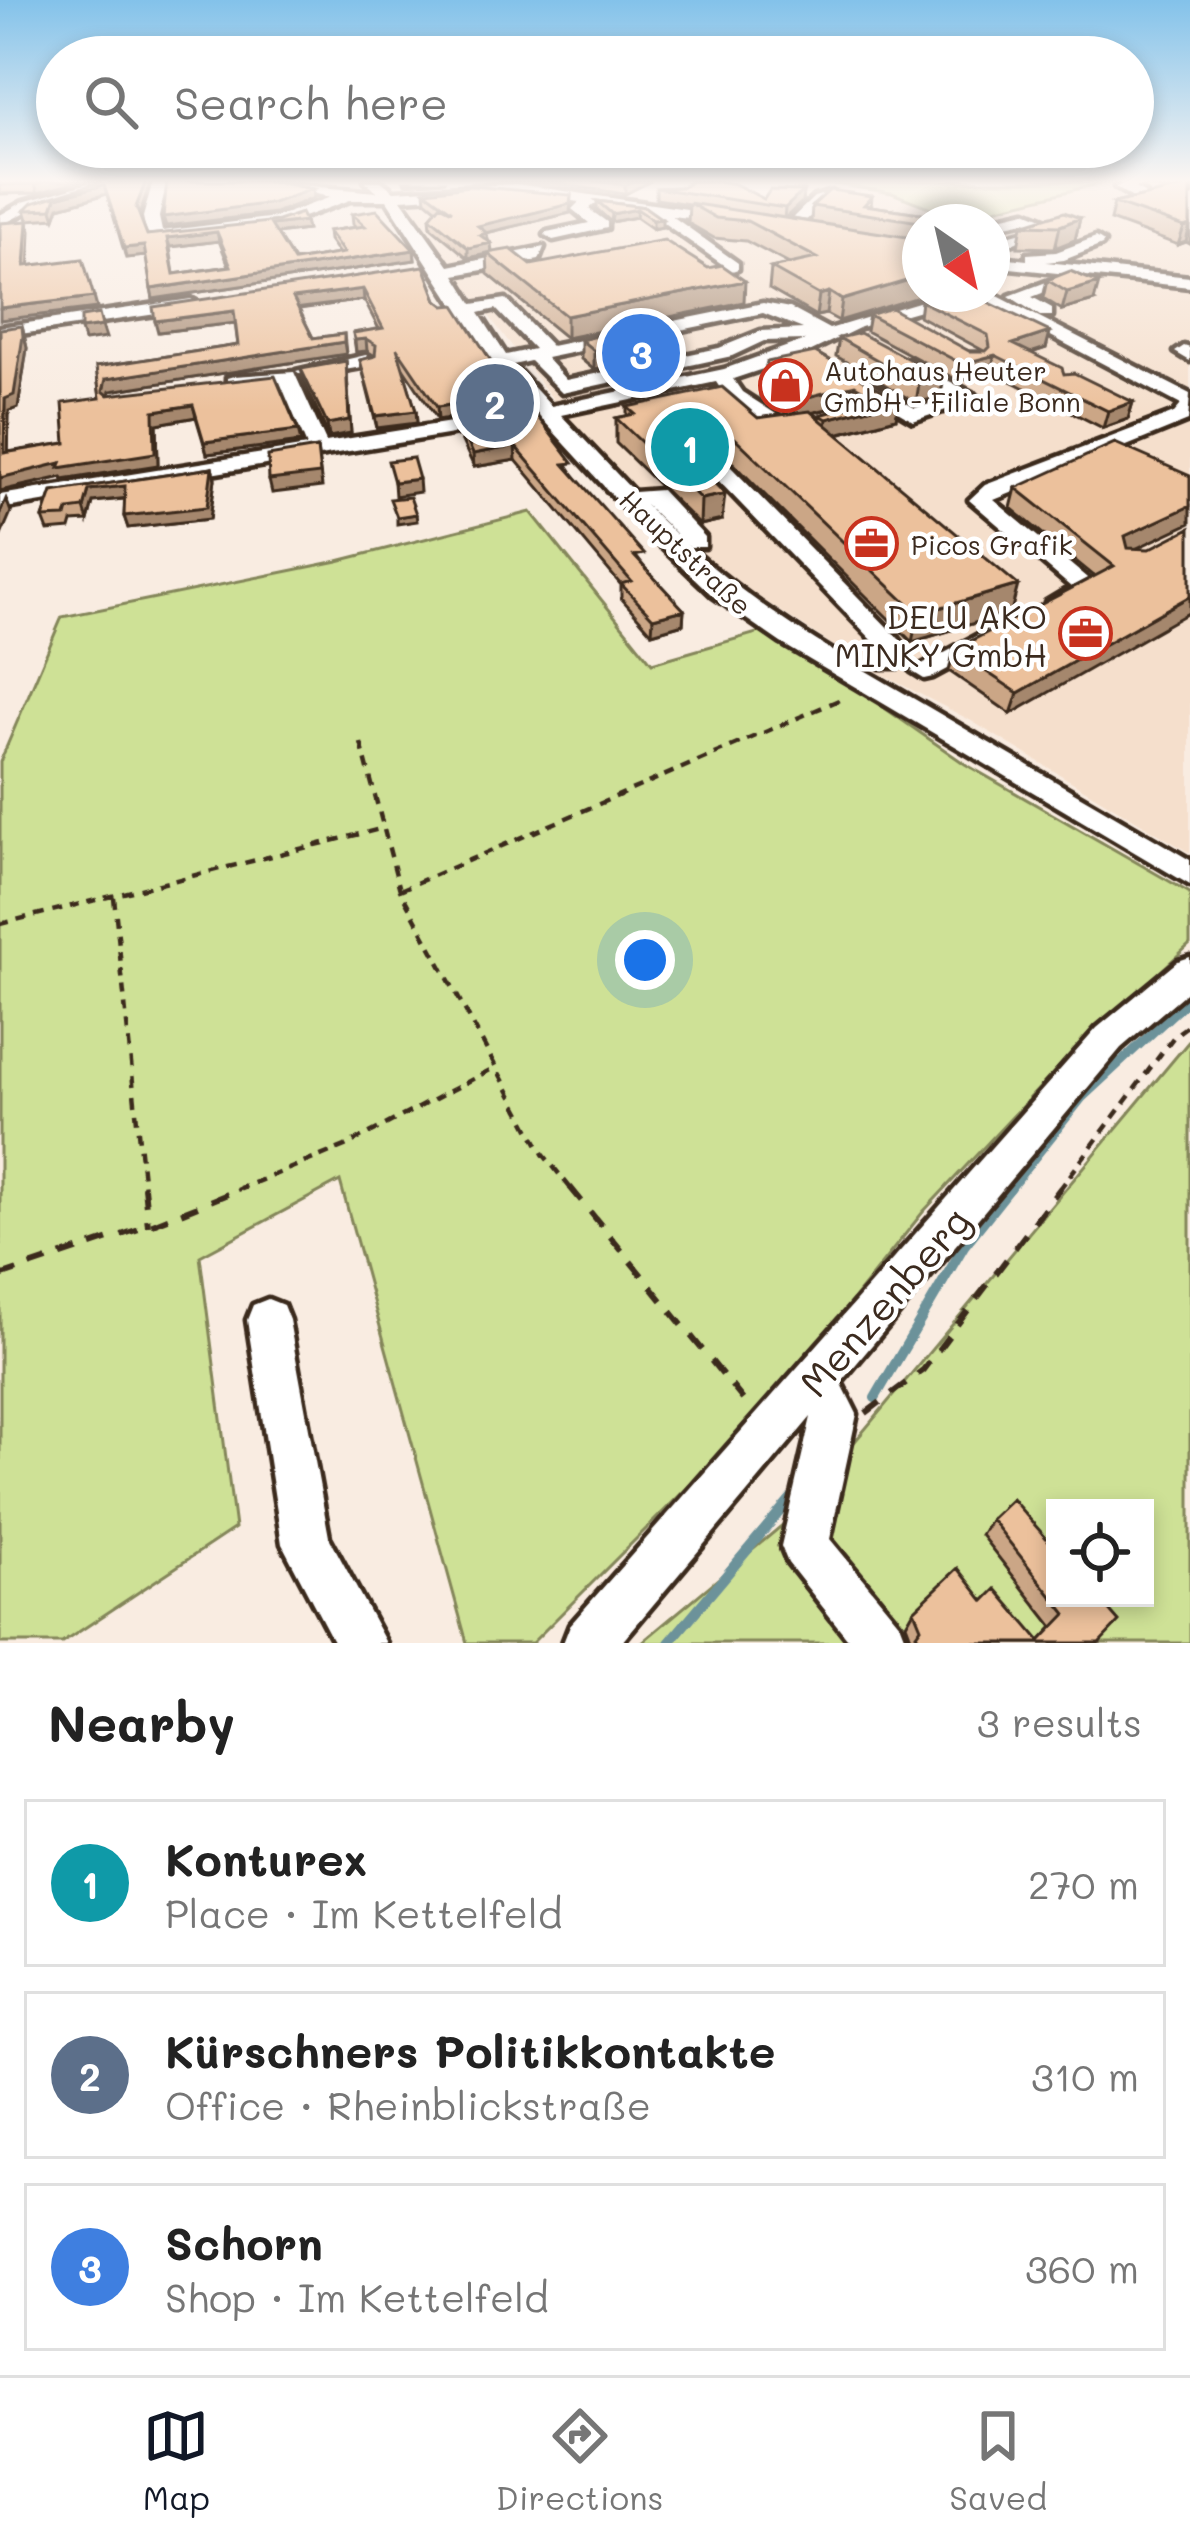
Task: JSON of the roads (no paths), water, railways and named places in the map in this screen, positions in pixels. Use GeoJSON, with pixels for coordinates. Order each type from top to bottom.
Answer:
{"type":"FeatureCollection","features":[{"type":"Feature","properties":{"kind":"street","name":"Hauptstraße"},"geometry":{"type":"LineString","coordinates":[[435,258],[500,362],[544,413],[628,500],[701,546],[752,614],[1190,874]]}},
{"type":"Feature","properties":{"kind":"street"},"geometry":{"type":"LineString","coordinates":[[417,269],[527,258]]}},
{"type":"Feature","properties":{"kind":"street"},"geometry":{"type":"LineString","coordinates":[[721,258],[732,266]]}},
{"type":"Feature","properties":{"kind":"street"},"geometry":{"type":"LineString","coordinates":[[1010,264],[1190,281]]}},
{"type":"Feature","properties":{"kind":"street"},"geometry":{"type":"LineString","coordinates":[[1010,280],[1042,268]]}},
{"type":"Feature","properties":{"kind":"street"},"geometry":{"type":"LineString","coordinates":[[924,671],[1087,588],[980,500],[993,490],[1181,418],[1190,402],[1038,316],[1018,296],[1055,285]]}},
{"type":"Feature","properties":{"kind":"street"},"geometry":{"type":"LineString","coordinates":[[0,332],[206,302]]}},
{"type":"Feature","properties":{"kind":"street"},"geometry":{"type":"LineString","coordinates":[[469,310],[500,303],[562,387],[725,352],[779,333],[834,332]]}},
{"type":"Feature","properties":{"kind":"street"},"geometry":{"type":"LineString","coordinates":[[500,362],[543,357],[763,308],[862,341]]}},
{"type":"Feature","properties":{"kind":"street"},"geometry":{"type":"LineString","coordinates":[[1010,308],[1076,327]]}},
{"type":"Feature","properties":{"kind":"street"},"geometry":{"type":"LineString","coordinates":[[602,418],[726,383],[834,332],[902,312]]}},
{"type":"Feature","properties":{"kind":"street"},"geometry":{"type":"LineString","coordinates":[[999,312],[1073,353],[1114,355]]}},
{"type":"Feature","properties":{"kind":"street"},"geometry":{"type":"LineString","coordinates":[[892,314],[926,333]]}},
{"type":"Feature","properties":{"kind":"street"},"geometry":{"type":"LineString","coordinates":[[801,349],[913,416],[969,399],[898,360]]}},
{"type":"Feature","properties":{"kind":"street"},"geometry":{"type":"LineString","coordinates":[[1085,377],[1114,355]]}},
{"type":"Feature","properties":{"kind":"street"},"geometry":{"type":"LineString","coordinates":[[212,385],[366,361]]}},
{"type":"Feature","properties":{"kind":"street"},"geometry":{"type":"LineString","coordinates":[[653,367],[675,386]]}},
{"type":"Feature","properties":{"kind":"street"},"geometry":{"type":"LineString","coordinates":[[282,375],[287,376],[318,448]]}},
{"type":"Feature","properties":{"kind":"street"},"geometry":{"type":"LineString","coordinates":[[0,502],[544,413],[675,386],[726,383],[787,430],[831,419]]}},
{"type":"Feature","properties":{"kind":"street"},"geometry":{"type":"LineString","coordinates":[[1105,448],[1138,465]]}},
{"type":"Feature","properties":{"kind":"street"},"geometry":{"type":"LineString","coordinates":[[722,471],[890,644],[889,661]]}},
{"type":"Feature","properties":{"kind":"street","name":"Menzenberg"},"geometry":{"type":"LineString","coordinates":[[588,1643],[770,1433],[825,1398],[1109,1038],[1190,970]]}},
{"type":"Feature","properties":{"kind":"street"},"geometry":{"type":"LineString","coordinates":[[268,1320],[305,1544],[361,1643]]}},
{"type":"Feature","properties":{"kind":"street"},"geometry":{"type":"LineString","coordinates":[[825,1398],[805,1546],[883,1643]]}},
{"type":"Feature","properties":{"kind":"waterway"},"geometry":{"type":"LineString","coordinates":[[1009,1190],[1082,1098],[1190,998]]}},
{"type":"Feature","properties":{"kind":"waterway"},"geometry":{"type":"LineString","coordinates":[[875,1398],[964,1246],[1011,1187]]}},
{"type":"Feature","properties":{"kind":"waterway"},"geometry":{"type":"LineString","coordinates":[[669,1643],[798,1490]]}},
{"type":"Feature","properties":{"kind":"place","name":"Schorn"},"geometry":{"type":"Point","coordinates":[641,353]}},
{"type":"Feature","properties":{"kind":"place","name":"Autohaus Heuter GmbH - Filiale Bonn"},"geometry":{"type":"Point","coordinates":[785,386]}},
{"type":"Feature","properties":{"kind":"place","name":"Kürschners Politikkontakte"},"geometry":{"type":"Point","coordinates":[495,403]}},
{"type":"Feature","properties":{"kind":"place","name":"Konturex"},"geometry":{"type":"Point","coordinates":[690,447]}},
{"type":"Feature","properties":{"kind":"place","name":"Picos Grafik"},"geometry":{"type":"Point","coordinates":[872,544]}},
{"type":"Feature","properties":{"kind":"place","name":"DELU AKO MINKY GmbH"},"geometry":{"type":"Point","coordinates":[1086,634]}}]}
